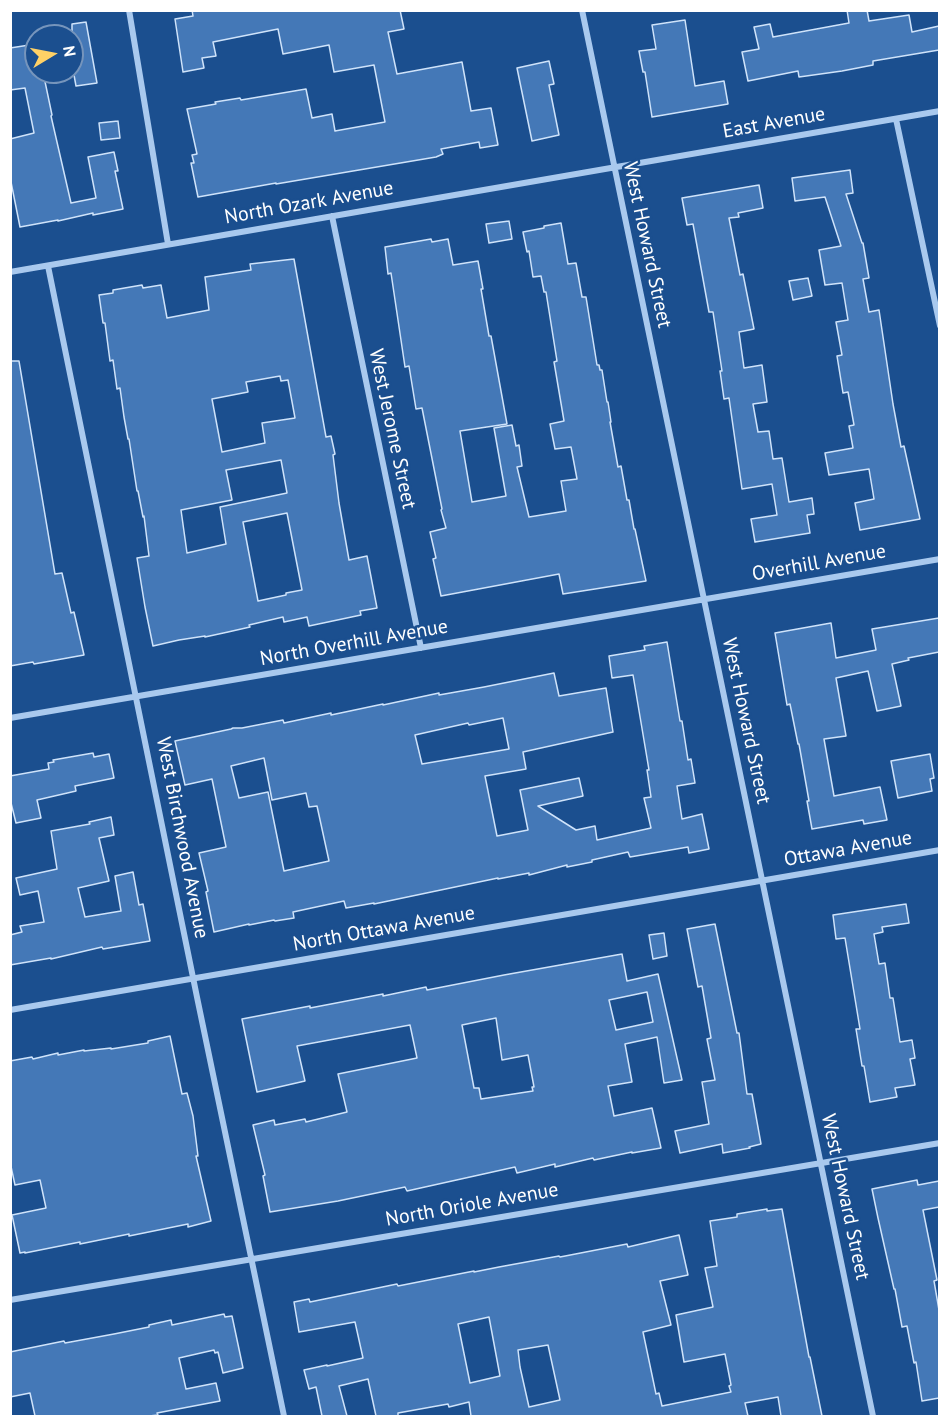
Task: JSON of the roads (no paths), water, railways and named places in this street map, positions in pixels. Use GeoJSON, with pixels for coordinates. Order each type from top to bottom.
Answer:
{"type":"FeatureCollection","features":[{"type":"Feature","properties":{"kind":"street"},"geometry":{"type":"LineString","coordinates":[[129,10],[168,244]]}},
{"type":"Feature","properties":{"kind":"street","name":"West Howard Street"},"geometry":{"type":"LineString","coordinates":[[582,10],[873,1416]]}},
{"type":"Feature","properties":{"kind":"street","name":"East Avenue"},"geometry":{"type":"LineString","coordinates":[[614,166],[939,111]]}},
{"type":"Feature","properties":{"kind":"street"},"geometry":{"type":"LineString","coordinates":[[896,119],[939,326]]}},
{"type":"Feature","properties":{"kind":"street","name":"North Ozark Avenue"},"geometry":{"type":"LineString","coordinates":[[10,272],[614,166]]}},
{"type":"Feature","properties":{"kind":"street","name":"West Jerome Street"},"geometry":{"type":"LineString","coordinates":[[332,216],[421,648]]}},
{"type":"Feature","properties":{"kind":"street","name":"West Birchwood Avenue"},"geometry":{"type":"LineString","coordinates":[[48,266],[284,1416]]}},
{"type":"Feature","properties":{"kind":"street","name":"Overhill Avenue"},"geometry":{"type":"LineString","coordinates":[[704,600],[939,559]]}},
{"type":"Feature","properties":{"kind":"street","name":"North Overhill Avenue"},"geometry":{"type":"LineString","coordinates":[[10,718],[704,600]]}},
{"type":"Feature","properties":{"kind":"street","name":"Ottawa Avenue"},"geometry":{"type":"LineString","coordinates":[[762,880],[939,850]]}},
{"type":"Feature","properties":{"kind":"street","name":"North Ottawa Avenue"},"geometry":{"type":"LineString","coordinates":[[10,1010],[762,880]]}},
{"type":"Feature","properties":{"kind":"street","name":"North Oriole Avenue"},"geometry":{"type":"LineString","coordinates":[[10,1300],[939,1143]]}}]}
